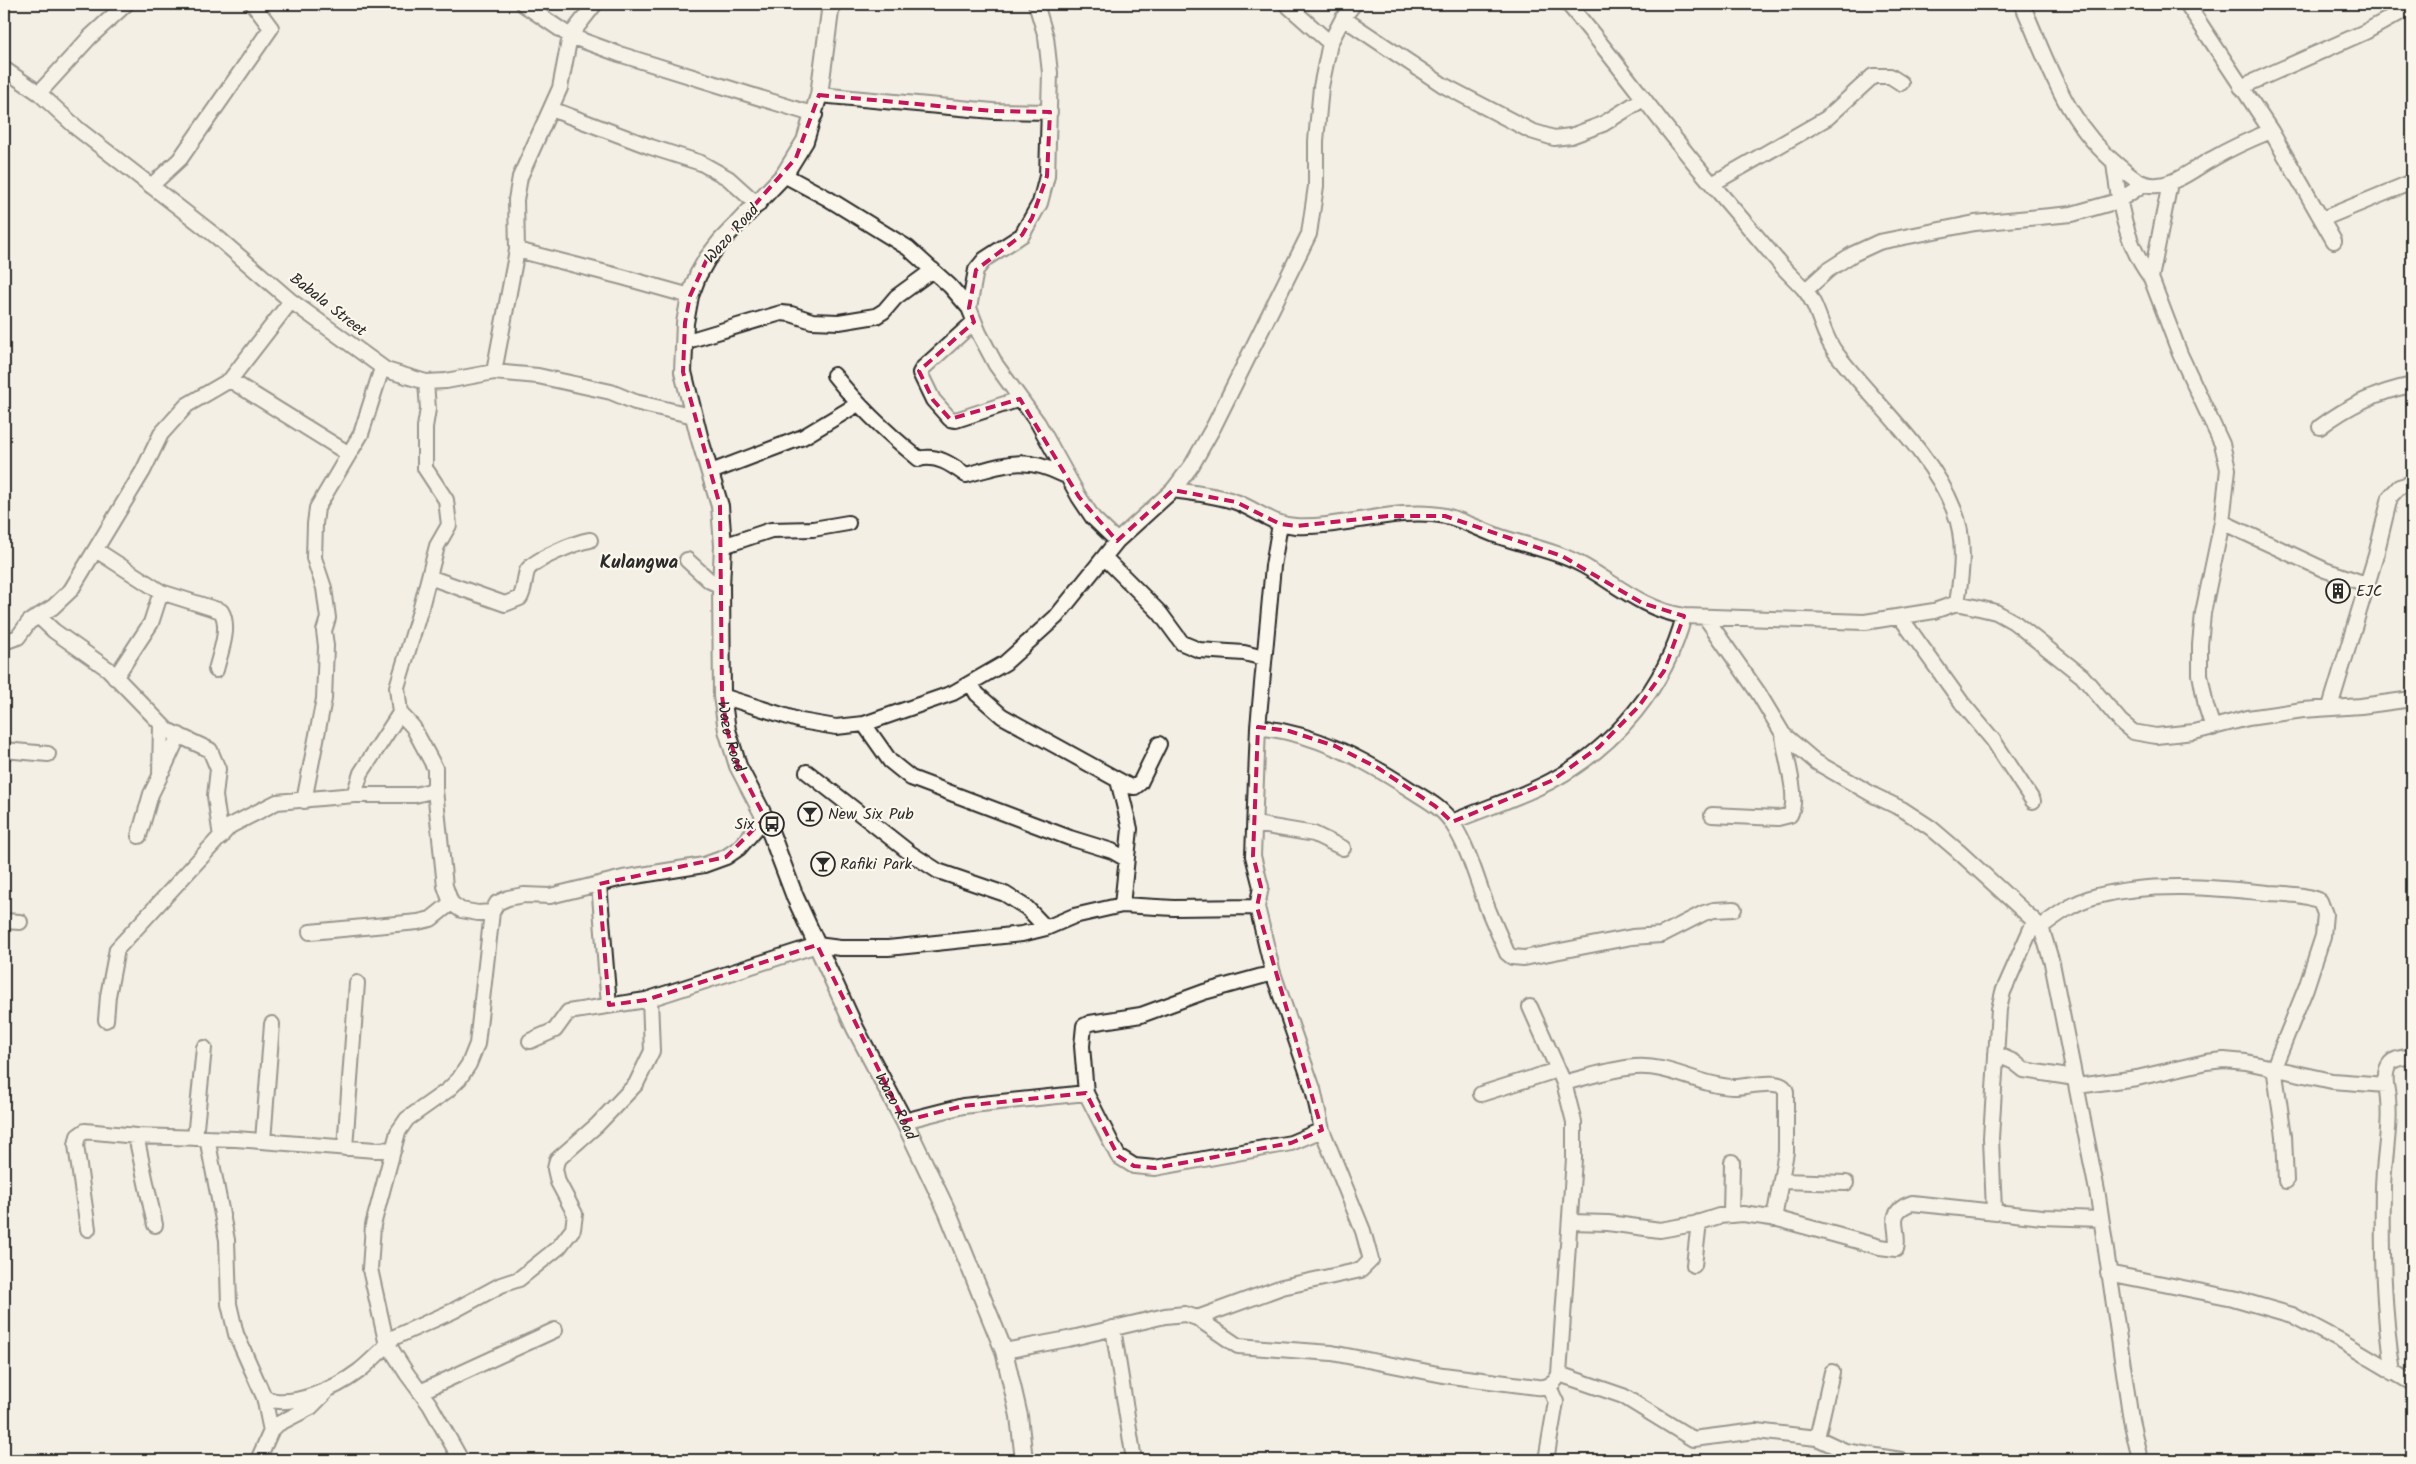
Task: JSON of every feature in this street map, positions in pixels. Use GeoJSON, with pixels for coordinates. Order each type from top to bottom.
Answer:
{"type":"FeatureCollection","features":[{"type":"Feature","properties":{"kind":"main road","name":"Wazo Road"},"geometry":{"type":"LineString","coordinates":[[832,4],[819,95],[815,115],[805,141],[784,175],[758,205],[721,241],[707,259],[690,296],[685,323],[683,372],[720,506],[723,546],[720,586],[722,696],[727,730],[738,766],[765,818],[795,897],[855,1028],[904,1121],[947,1211],[1004,1351],[1019,1416],[1024,1460]]}},
{"type":"Feature","properties":{"kind":"street"},"geometry":{"type":"LineString","coordinates":[[38,93],[90,37],[126,4]]}},
{"type":"Feature","properties":{"kind":"street"},"geometry":{"type":"LineString","coordinates":[[151,186],[180,159],[271,28],[253,4]]}},
{"type":"Feature","properties":{"kind":"street"},"geometry":{"type":"LineString","coordinates":[[523,4],[570,36],[676,74],[753,95],[815,115]]}},
{"type":"Feature","properties":{"kind":"street"},"geometry":{"type":"LineString","coordinates":[[494,372],[516,250],[516,200],[520,177],[551,109],[565,67],[570,36],[595,4]]}},
{"type":"Feature","properties":{"kind":"street"},"geometry":{"type":"LineString","coordinates":[[969,308],[976,270],[985,259],[1022,235],[1040,203],[1047,176],[1050,73],[1046,37],[1036,4]]}},
{"type":"Feature","properties":{"kind":"street"},"geometry":{"type":"LineString","coordinates":[[1286,4],[1330,43]]}},
{"type":"Feature","properties":{"kind":"street"},"geometry":{"type":"LineString","coordinates":[[722,696],[801,721],[836,727],[864,724],[971,684],[1005,663],[1056,617],[1117,541],[1172,490],[1192,465],[1214,426],[1309,234],[1316,186],[1316,141],[1321,87],[1330,43],[1343,18],[1354,4]]}},
{"type":"Feature","properties":{"kind":"street"},"geometry":{"type":"LineString","coordinates":[[1568,4],[1712,184],[1782,267],[1806,290],[1822,330],[1835,352],[1917,449],[1955,510],[1962,559],[1957,603]]}},
{"type":"Feature","properties":{"kind":"street"},"geometry":{"type":"LineString","coordinates":[[2022,4],[2064,102],[2082,130],[2114,163],[2144,184],[2156,186],[2170,183],[2242,143],[2271,131]]}},
{"type":"Feature","properties":{"kind":"street"},"geometry":{"type":"LineString","coordinates":[[2187,4],[2271,131],[2334,241]]}},
{"type":"Feature","properties":{"kind":"street"},"geometry":{"type":"LineString","coordinates":[[2241,87],[2365,32],[2412,6]]}},
{"type":"Feature","properties":{"kind":"street"},"geometry":{"type":"LineString","coordinates":[[1343,18],[1443,85],[1531,131],[1554,138],[1571,136],[1603,124],[1644,99]]}},
{"type":"Feature","properties":{"kind":"street","name":"Babala Street"},"geometry":{"type":"LineString","coordinates":[[4,69],[38,93],[78,129],[217,237],[290,301],[382,368],[426,382],[446,381],[494,372],[538,376],[611,392],[635,402],[694,416]]}},
{"type":"Feature","properties":{"kind":"street"},"geometry":{"type":"LineString","coordinates":[[1712,184],[1827,118],[1873,76],[1881,74],[1890,76],[1901,83]]}},
{"type":"Feature","properties":{"kind":"street"},"geometry":{"type":"LineString","coordinates":[[819,95],[993,111],[1050,112]]}},
{"type":"Feature","properties":{"kind":"street"},"geometry":{"type":"LineString","coordinates":[[551,109],[651,147],[701,163],[728,178],[758,205]]}},
{"type":"Feature","properties":{"kind":"street"},"geometry":{"type":"LineString","coordinates":[[2114,163],[2118,201],[2136,256],[2151,278],[2180,354],[2222,444],[2228,469],[2222,522],[2203,614],[2200,645],[2200,674],[2206,706],[2213,728]]}},
{"type":"Feature","properties":{"kind":"street"},"geometry":{"type":"LineString","coordinates":[[784,175],[908,248],[933,270],[969,308],[996,365],[1038,423],[1064,474],[1093,518],[1117,541]]}},
{"type":"Feature","properties":{"kind":"street"},"geometry":{"type":"LineString","coordinates":[[2322,219],[2412,182]]}},
{"type":"Feature","properties":{"kind":"street"},"geometry":{"type":"LineString","coordinates":[[2151,278],[2170,183]]}},
{"type":"Feature","properties":{"kind":"street"},"geometry":{"type":"LineString","coordinates":[[1806,290],[1828,270],[1853,254],[1879,242],[1975,223],[2072,214],[2118,201],[2144,184]]}},
{"type":"Feature","properties":{"kind":"street"},"geometry":{"type":"LineString","coordinates":[[516,250],[622,276],[690,296]]}},
{"type":"Feature","properties":{"kind":"street"},"geometry":{"type":"LineString","coordinates":[[684,342],[781,313],[812,321],[839,322],[876,316],[905,289],[933,270]]}},
{"type":"Feature","properties":{"kind":"street"},"geometry":{"type":"LineString","coordinates":[[4,642],[18,637],[30,622],[53,607],[71,590],[143,471],[161,434],[171,420],[187,405],[230,380],[290,301]]}},
{"type":"Feature","properties":{"kind":"street"},"geometry":{"type":"LineString","coordinates":[[974,322],[923,368],[920,373],[933,400],[950,419],[956,420],[1020,399]]}},
{"type":"Feature","properties":{"kind":"street"},"geometry":{"type":"LineString","coordinates":[[304,801],[324,699],[326,646],[324,630],[328,618],[324,588],[314,558],[314,524],[317,508],[361,434],[382,368]]}},
{"type":"Feature","properties":{"kind":"street"},"geometry":{"type":"LineString","coordinates":[[834,375],[858,404],[890,436],[919,459],[930,456],[949,464],[966,475],[1006,463],[1019,462],[1047,466],[1064,474]]}},
{"type":"Feature","properties":{"kind":"street"},"geometry":{"type":"LineString","coordinates":[[230,380],[349,454]]}},
{"type":"Feature","properties":{"kind":"street"},"geometry":{"type":"LineString","coordinates":[[426,382],[425,468],[446,500],[449,525],[436,546],[429,577],[397,687],[400,713],[413,727],[435,768],[435,790],[445,886],[452,903],[461,910],[478,913],[492,912]]}},
{"type":"Feature","properties":{"kind":"street"},"geometry":{"type":"LineString","coordinates":[[2320,427],[2342,410],[2365,398],[2412,385]]}},
{"type":"Feature","properties":{"kind":"street"},"geometry":{"type":"LineString","coordinates":[[711,472],[803,437],[858,404]]}},
{"type":"Feature","properties":{"kind":"street"},"geometry":{"type":"LineString","coordinates":[[2330,707],[2376,555],[2390,498],[2399,488],[2412,482]]}},
{"type":"Feature","properties":{"kind":"street"},"geometry":{"type":"LineString","coordinates":[[1172,490],[1236,502],[1280,524],[1297,526],[1388,516],[1428,514],[1445,516],[1500,537],[1562,556],[1584,566],[1642,603],[1666,613],[1684,616],[1865,622],[1934,612],[1957,603],[1996,612],[2014,622],[2082,676],[2121,722],[2134,732],[2156,736],[2172,736],[2213,728],[2248,718],[2412,699]]}},
{"type":"Feature","properties":{"kind":"street"},"geometry":{"type":"LineString","coordinates":[[723,546],[771,530],[813,529],[848,522]]}},
{"type":"Feature","properties":{"kind":"street"},"geometry":{"type":"LineString","coordinates":[[2222,522],[2325,570],[2366,584]]}},
{"type":"Feature","properties":{"kind":"street"},"geometry":{"type":"LineString","coordinates":[[1197,1318],[1282,1287],[1361,1270],[1371,1260],[1363,1231],[1322,1130],[1312,1089],[1273,973],[1257,907],[1260,887],[1253,856],[1258,726],[1280,524]]}},
{"type":"Feature","properties":{"kind":"street"},"geometry":{"type":"LineString","coordinates":[[429,577],[505,604],[520,598],[527,572],[531,565],[569,546],[590,540]]}},
{"type":"Feature","properties":{"kind":"street"},"geometry":{"type":"LineString","coordinates":[[96,550],[161,592],[221,611],[225,617],[224,637],[216,670]]}},
{"type":"Feature","properties":{"kind":"street"},"geometry":{"type":"LineString","coordinates":[[1104,557],[1160,614],[1182,644],[1199,650],[1244,653],[1264,658]]}},
{"type":"Feature","properties":{"kind":"street"},"geometry":{"type":"LineString","coordinates":[[687,560],[710,581],[720,586]]}},
{"type":"Feature","properties":{"kind":"street"},"geometry":{"type":"LineString","coordinates":[[115,678],[151,623],[161,592]]}},
{"type":"Feature","properties":{"kind":"street"},"geometry":{"type":"LineString","coordinates":[[38,616],[54,631],[108,669],[160,725],[204,746],[213,755],[218,769],[216,796],[221,837]]}},
{"type":"Feature","properties":{"kind":"street"},"geometry":{"type":"LineString","coordinates":[[1452,822],[1525,794],[1551,781],[1575,767],[1599,747],[1639,706],[1664,671],[1677,642],[1684,616]]}},
{"type":"Feature","properties":{"kind":"street"},"geometry":{"type":"LineString","coordinates":[[1706,618],[1759,694],[1783,734],[1816,762],[1931,828],[2037,925],[2052,963],[2076,1082],[2101,1219],[2131,1420],[2140,1460]]}},
{"type":"Feature","properties":{"kind":"street"},"geometry":{"type":"LineString","coordinates":[[1901,618],[1962,703],[1993,740],[2033,801]]}},
{"type":"Feature","properties":{"kind":"street"},"geometry":{"type":"LineString","coordinates":[[971,684],[976,694],[1002,716],[1118,780],[1135,787],[1140,782],[1159,744]]}},
{"type":"Feature","properties":{"kind":"street"},"geometry":{"type":"LineString","coordinates":[[354,795],[361,773],[400,713]]}},
{"type":"Feature","properties":{"kind":"street"},"geometry":{"type":"LineString","coordinates":[[864,724],[890,761],[911,778],[1070,838],[1103,848],[1126,859]]}},
{"type":"Feature","properties":{"kind":"street"},"geometry":{"type":"LineString","coordinates":[[160,725],[160,776]]}},
{"type":"Feature","properties":{"kind":"street"},"geometry":{"type":"LineString","coordinates":[[1258,726],[1289,731],[1335,746],[1386,774],[1435,806],[1452,822],[1466,850],[1507,953],[1512,957],[1524,958],[1632,936],[1661,935],[1704,913],[1734,908]]}},
{"type":"Feature","properties":{"kind":"street"},"geometry":{"type":"LineString","coordinates":[[1712,815],[1778,818],[1790,816],[1793,810],[1792,781],[1784,753],[1783,734]]}},
{"type":"Feature","properties":{"kind":"street"},"geometry":{"type":"LineString","coordinates":[[139,836],[150,794],[179,735]]}},
{"type":"Feature","properties":{"kind":"street"},"geometry":{"type":"LineString","coordinates":[[4,750],[48,754]]}},
{"type":"Feature","properties":{"kind":"street"},"geometry":{"type":"LineString","coordinates":[[808,772],[910,854],[938,871],[1005,894],[1028,908],[1046,928]]}},
{"type":"Feature","properties":{"kind":"street"},"geometry":{"type":"LineString","coordinates":[[1118,780],[1130,829],[1122,905]]}},
{"type":"Feature","properties":{"kind":"street"},"geometry":{"type":"LineString","coordinates":[[106,1020],[108,996],[118,949],[230,826],[277,802],[354,795],[415,796],[435,790]]}},
{"type":"Feature","properties":{"kind":"street"},"geometry":{"type":"LineString","coordinates":[[461,1460],[430,1405],[387,1342],[370,1269],[373,1225],[398,1132],[408,1119],[448,1090],[459,1079],[478,1044],[492,912],[497,903],[508,898],[524,895],[550,896],[598,884],[704,864],[726,857],[739,848],[765,818]]}},
{"type":"Feature","properties":{"kind":"street"},"geometry":{"type":"LineString","coordinates":[[1255,824],[1314,834],[1343,848]]}},
{"type":"Feature","properties":{"kind":"street"},"geometry":{"type":"LineString","coordinates":[[598,884],[609,1005]]}},
{"type":"Feature","properties":{"kind":"street"},"geometry":{"type":"LineString","coordinates":[[1994,1211],[1991,1138],[1999,1009],[2003,992],[2037,925],[2067,907],[2096,896],[2137,890],[2194,888],[2309,897],[2320,901],[2325,914],[2323,936],[2306,988],[2274,1067],[2284,1136],[2286,1181]]}},
{"type":"Feature","properties":{"kind":"street"},"geometry":{"type":"LineString","coordinates":[[310,932],[418,922],[431,919],[452,903]]}},
{"type":"Feature","properties":{"kind":"street"},"geometry":{"type":"LineString","coordinates":[[530,1042],[554,1030],[568,1012],[650,999],[817,945],[840,948],[888,948],[1014,935],[1046,928],[1074,916],[1122,905],[1174,908],[1257,907]]}},
{"type":"Feature","properties":{"kind":"street"},"geometry":{"type":"LineString","coordinates":[[4,921],[20,922]]}},
{"type":"Feature","properties":{"kind":"street"},"geometry":{"type":"LineString","coordinates":[[1273,973],[1204,992],[1141,1015],[1090,1023],[1084,1026],[1082,1046],[1086,1093],[1118,1156],[1134,1166],[1155,1168],[1290,1143],[1322,1130]]}},
{"type":"Feature","properties":{"kind":"street"},"geometry":{"type":"LineString","coordinates":[[345,1148],[358,983]]}},
{"type":"Feature","properties":{"kind":"street"},"geometry":{"type":"LineString","coordinates":[[264,1397],[271,1401],[285,1402],[304,1398],[331,1386],[358,1372],[387,1342],[453,1311],[501,1285],[519,1279],[559,1248],[573,1229],[574,1214],[558,1182],[555,1169],[557,1160],[585,1137],[636,1084],[652,1052],[650,999]]}},
{"type":"Feature","properties":{"kind":"street"},"geometry":{"type":"LineString","coordinates":[[1004,1351],[1165,1316],[1185,1314],[1197,1318],[1238,1346],[1332,1353],[1443,1375],[1537,1387],[1548,1387],[1554,1384],[1559,1374],[1574,1158],[1574,1122],[1564,1083],[1530,1007]]}},
{"type":"Feature","properties":{"kind":"street"},"geometry":{"type":"LineString","coordinates":[[263,1141],[272,1024]]}},
{"type":"Feature","properties":{"kind":"street"},"geometry":{"type":"LineString","coordinates":[[204,1048],[201,1138],[227,1240],[229,1304],[236,1334],[264,1397],[271,1430]]}},
{"type":"Feature","properties":{"kind":"street"},"geometry":{"type":"LineString","coordinates":[[1996,1054],[2024,1070],[2076,1082],[2137,1078],[2206,1062],[2224,1060],[2274,1067],[2332,1081],[2386,1085]]}},
{"type":"Feature","properties":{"kind":"street"},"geometry":{"type":"LineString","coordinates":[[2393,1373],[2386,1328],[2383,1275],[2383,1186],[2390,1106],[2385,1071],[2389,1065],[2402,1057],[2412,1057]]}},
{"type":"Feature","properties":{"kind":"street"},"geometry":{"type":"LineString","coordinates":[[1564,1083],[1636,1067],[1690,1076],[1703,1082],[1732,1088],[1776,1083],[1783,1086],[1786,1092],[1786,1152],[1783,1181],[1774,1219]]}},
{"type":"Feature","properties":{"kind":"street"},"geometry":{"type":"LineString","coordinates":[[1481,1094],[1557,1070]]}},
{"type":"Feature","properties":{"kind":"street"},"geometry":{"type":"LineString","coordinates":[[904,1121],[963,1106],[1086,1093]]}},
{"type":"Feature","properties":{"kind":"street"},"geometry":{"type":"LineString","coordinates":[[88,1229],[76,1145],[78,1136],[85,1130],[136,1136],[394,1149]]}},
{"type":"Feature","properties":{"kind":"street"},"geometry":{"type":"LineString","coordinates":[[136,1136],[155,1225]]}},
{"type":"Feature","properties":{"kind":"street"},"geometry":{"type":"LineString","coordinates":[[1731,1215],[1732,1162]]}},
{"type":"Feature","properties":{"kind":"street"},"geometry":{"type":"LineString","coordinates":[[1783,1181],[1846,1183]]}},
{"type":"Feature","properties":{"kind":"street"},"geometry":{"type":"LineString","coordinates":[[1570,1222],[1608,1223],[1660,1230],[1719,1216],[1743,1214],[1774,1219],[1880,1247],[1896,1249],[1898,1242],[1895,1217],[1898,1210],[1906,1205],[1917,1202],[2042,1217],[2101,1219]]}},
{"type":"Feature","properties":{"kind":"street"},"geometry":{"type":"LineString","coordinates":[[1694,1265],[1699,1222]]}},
{"type":"Feature","properties":{"kind":"street"},"geometry":{"type":"LineString","coordinates":[[2108,1273],[2232,1298],[2292,1315],[2341,1341],[2412,1383]]}},
{"type":"Feature","properties":{"kind":"street"},"geometry":{"type":"LineString","coordinates":[[1113,1328],[1134,1460]]}},
{"type":"Feature","properties":{"kind":"street"},"geometry":{"type":"LineString","coordinates":[[420,1392],[555,1330]]}},
{"type":"Feature","properties":{"kind":"street"},"geometry":{"type":"LineString","coordinates":[[1817,1438],[1832,1372]]}},
{"type":"Feature","properties":{"kind":"street"},"geometry":{"type":"LineString","coordinates":[[1559,1374],[1623,1396],[1693,1439],[1756,1430],[1817,1438],[1843,1457],[1901,1460]]}},
{"type":"Feature","properties":{"kind":"street"},"geometry":{"type":"LineString","coordinates":[[258,1460],[271,1430],[278,1424],[311,1407],[331,1386]]}},
{"type":"Feature","properties":{"kind":"street"},"geometry":{"type":"LineString","coordinates":[[1546,1460],[1556,1402],[1548,1387]]}},
{"type":"Feature","properties":{"kind":"highlighted area"},"geometry":{"type":"Polygon","coordinates":[[[819,95],[993,111],[1050,112],[1047,176],[1032,218],[1022,235],[976,270],[969,308],[974,322],[919,371],[933,400],[950,419],[1020,399],[1079,497],[1117,541],[1173,490],[1236,502],[1280,524],[1297,526],[1388,516],[1445,516],[1562,556],[1642,603],[1684,616],[1664,671],[1639,706],[1599,747],[1551,781],[1452,822],[1435,806],[1378,768],[1335,746],[1289,731],[1258,727],[1253,856],[1261,887],[1257,907],[1322,1130],[1291,1143],[1155,1168],[1134,1166],[1118,1156],[1086,1093],[963,1106],[904,1121],[817,945],[646,1000],[609,1005],[599,884],[726,857],[765,818],[738,766],[727,730],[722,696],[720,506],[683,372],[685,323],[690,296],[707,259],[796,158],[819,95]]]}},
{"type":"Feature","properties":{"kind":"place","name":"EJC"},"geometry":{"type":"Point","coordinates":[2338,591]}},
{"type":"Feature","properties":{"kind":"place","name":"New Six Pub"},"geometry":{"type":"Point","coordinates":[810,814]}},
{"type":"Feature","properties":{"kind":"place","name":"Six"},"geometry":{"type":"Point","coordinates":[772,824]}},
{"type":"Feature","properties":{"kind":"place","name":"Rafiki Park"},"geometry":{"type":"Point","coordinates":[823,864]}},
{"type":"Feature","properties":{"kind":"district","name":"Kulangwa"},"geometry":{"type":"Point","coordinates":[639,563]}}]}
